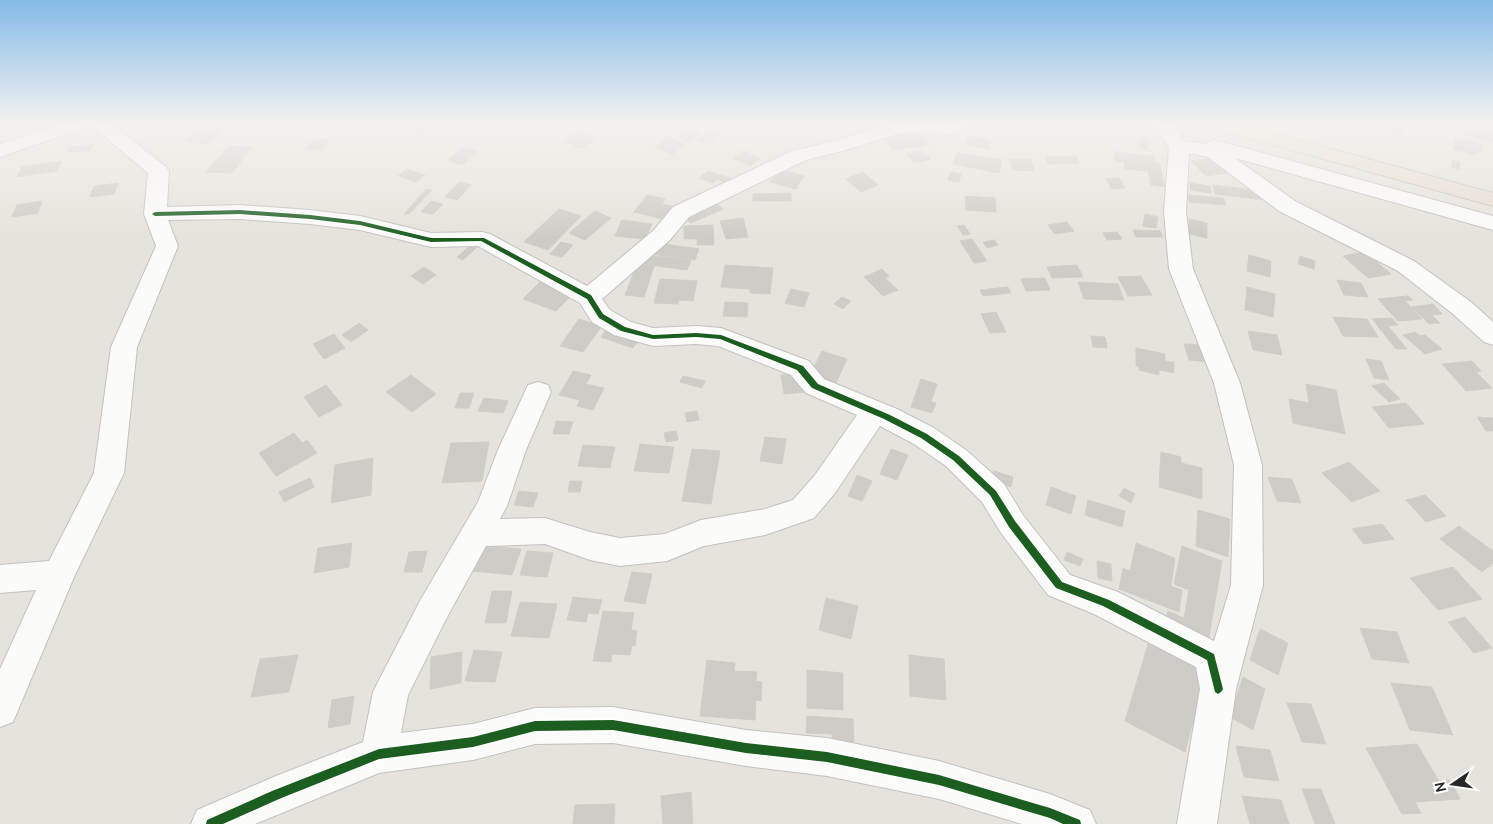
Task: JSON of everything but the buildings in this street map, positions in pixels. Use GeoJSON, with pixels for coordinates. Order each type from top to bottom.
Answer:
{"type":"FeatureCollection","features":[{"type":"Feature","properties":{"kind":"highway"},"geometry":{"type":"LineString","coordinates":[[1354,161],[1493,200]]}},
{"type":"Feature","properties":{"kind":"street"},"geometry":{"type":"LineString","coordinates":[[0,709],[59,574],[109,473],[124,347],[167,246],[155,214],[159,171],[147,161]]}},
{"type":"Feature","properties":{"kind":"street"},"geometry":{"type":"LineString","coordinates":[[589,297],[662,235],[681,212],[786,161]]}},
{"type":"Feature","properties":{"kind":"street"},"geometry":{"type":"LineString","coordinates":[[1172,161],[1180,269],[1227,383],[1248,465],[1247,585],[1218,689],[1197,824]]}},
{"type":"Feature","properties":{"kind":"street"},"geometry":{"type":"LineString","coordinates":[[1225,161],[1287,206],[1406,266],[1462,308],[1493,336]]}},
{"type":"Feature","properties":{"kind":"street"},"geometry":{"type":"LineString","coordinates":[[1271,161],[1493,222]]}},
{"type":"Feature","properties":{"kind":"street"},"geometry":{"type":"LineString","coordinates":[[155,214],[240,212],[310,217],[360,223],[431,240],[482,239],[589,297],[601,316],[623,330],[653,337],[696,335],[721,337],[800,368],[815,386],[924,436],[956,458],[993,493],[1012,524],[1059,585],[1106,603],[1211,656],[1218,689]]}},
{"type":"Feature","properties":{"kind":"street"},"geometry":{"type":"LineString","coordinates":[[379,754],[391,692],[433,610],[492,506],[512,450],[538,392]]}},
{"type":"Feature","properties":{"kind":"street"},"geometry":{"type":"LineString","coordinates":[[476,533],[544,531],[590,546],[620,552],[667,547],[702,533],[765,522],[803,509],[825,484],[874,412]]}},
{"type":"Feature","properties":{"kind":"street"},"geometry":{"type":"LineString","coordinates":[[0,579],[59,574]]}},
{"type":"Feature","properties":{"kind":"street"},"geometry":{"type":"LineString","coordinates":[[211,824],[379,754],[473,742],[535,726],[613,724],[746,748],[827,757],[939,780],[1050,813],[1076,824]]}},
{"type":"Feature","properties":{"kind":"cycle path"},"geometry":{"type":"LineString","coordinates":[[155,214],[240,212],[310,217],[360,223],[431,240],[482,239],[589,297],[601,316],[623,329],[653,337],[696,335],[721,337],[800,368],[815,386],[887,417],[924,436],[956,458],[993,493],[1012,524],[1059,585],[1106,603],[1211,657],[1218,689]]}},
{"type":"Feature","properties":{"kind":"cycle path"},"geometry":{"type":"LineString","coordinates":[[211,824],[276,795],[379,754],[473,742],[535,726],[613,725],[746,748],[827,757],[939,780],[1050,813],[1076,824]]}}]}
